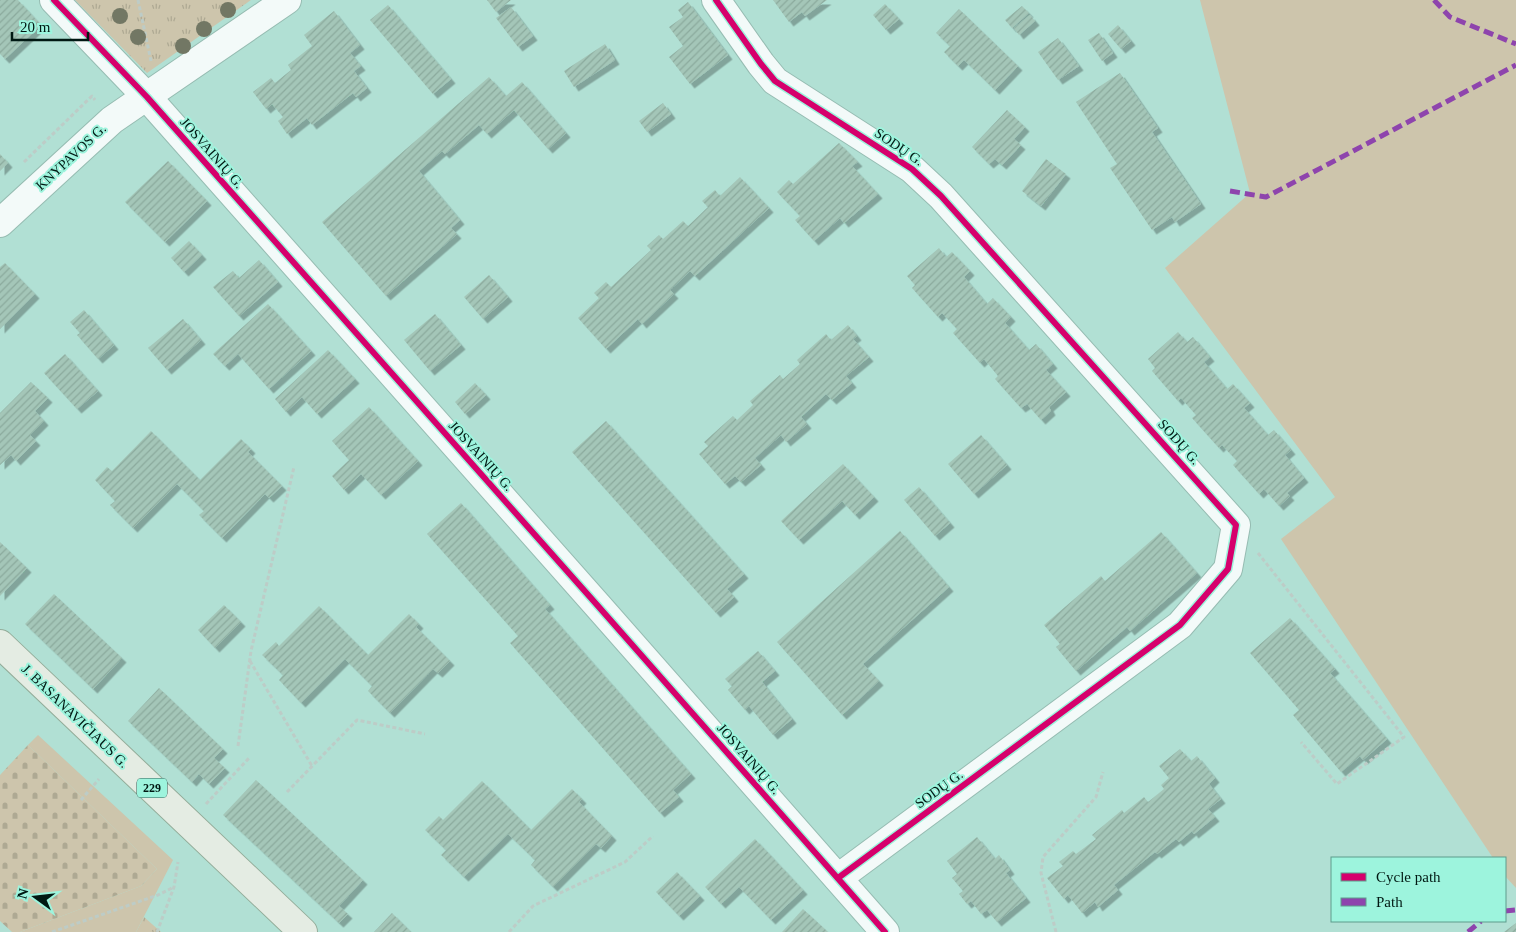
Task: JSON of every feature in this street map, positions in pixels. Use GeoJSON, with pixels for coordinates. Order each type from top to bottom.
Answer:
{"type":"FeatureCollection","features":[{"type":"Feature","properties":{"kind":"main road","name":"J. BASANAVIČIAUS G."},"geometry":{"type":"LineString","coordinates":[[0,644],[303,932]]}},
{"type":"Feature","properties":{"kind":"street","name":"JOSVAINIŲ G."},"geometry":{"type":"LineString","coordinates":[[54,0],[152,93],[598,606],[885,932]]}},
{"type":"Feature","properties":{"kind":"street","name":"KNYPAVOS G."},"geometry":{"type":"LineString","coordinates":[[0,223],[112,120],[287,0]]}},
{"type":"Feature","properties":{"kind":"street","name":"SODŲ G."},"geometry":{"type":"LineString","coordinates":[[716,0],[774,80],[912,169],[941,196],[1236,525],[1228,569],[1180,625],[838,878]]}},
{"type":"Feature","properties":{"kind":"path"},"geometry":{"type":"LineString","coordinates":[[138,0],[152,93]]}},
{"type":"Feature","properties":{"kind":"path"},"geometry":{"type":"LineString","coordinates":[[21,164],[92,96]]}},
{"type":"Feature","properties":{"kind":"path"},"geometry":{"type":"LineString","coordinates":[[238,746],[250,660],[294,467]]}},
{"type":"Feature","properties":{"kind":"path"},"geometry":{"type":"LineString","coordinates":[[1236,525],[1404,737],[1337,784],[1301,742]]}},
{"type":"Feature","properties":{"kind":"path"},"geometry":{"type":"LineString","coordinates":[[250,660],[312,766]]}},
{"type":"Feature","properties":{"kind":"path"},"geometry":{"type":"LineString","coordinates":[[287,792],[357,720],[425,734]]}},
{"type":"Feature","properties":{"kind":"path"},"geometry":{"type":"LineString","coordinates":[[188,823],[250,757]]}},
{"type":"Feature","properties":{"kind":"path"},"geometry":{"type":"LineString","coordinates":[[1056,932],[1040,873],[1043,857],[1096,797],[1103,772]]}},
{"type":"Feature","properties":{"kind":"path"},"geometry":{"type":"LineString","coordinates":[[81,800],[99,779]]}},
{"type":"Feature","properties":{"kind":"path"},"geometry":{"type":"LineString","coordinates":[[509,932],[533,906],[625,862],[653,836]]}},
{"type":"Feature","properties":{"kind":"path"},"geometry":{"type":"LineString","coordinates":[[157,932],[174,887],[178,862]]}},
{"type":"Feature","properties":{"kind":"path"},"geometry":{"type":"LineString","coordinates":[[52,932],[158,895],[174,887]]}},
{"type":"Feature","properties":{"kind":"green space"},"geometry":{"type":"Polygon","coordinates":[[[75,0],[251,0],[147,73],[75,0]]]}},
{"type":"Feature","properties":{"kind":"green space"},"geometry":{"type":"Polygon","coordinates":[[[1200,0],[1516,0],[1516,888],[1506,877],[1506,857],[1492,857],[1281,539],[1335,497],[1165,268],[1250,193],[1200,0]]]}},
{"type":"Feature","properties":{"kind":"green space"},"geometry":{"type":"Polygon","coordinates":[[[38,735],[173,860],[136,932],[20,932],[141,886],[157,869],[28,745],[38,735]]]}},
{"type":"Feature","properties":{"kind":"green space"},"geometry":{"type":"Polygon","coordinates":[[[28,745],[157,869],[141,886],[20,932],[12,932],[0,921],[0,775],[28,745]]]}},
{"type":"Feature","properties":{"kind":"green space"},"geometry":{"type":"Polygon","coordinates":[[[144,917],[161,932],[136,932],[144,917]]]}},
{"type":"Feature","properties":{"kind":"building"},"geometry":{"type":"Polygon","coordinates":[[[0,0],[18,0],[41,25],[5,59],[0,54],[0,0]]]}},
{"type":"Feature","properties":{"kind":"building"},"geometry":{"type":"Polygon","coordinates":[[[487,0],[511,0],[496,12],[487,0]]]}},
{"type":"Feature","properties":{"kind":"building"},"geometry":{"type":"Polygon","coordinates":[[[773,0],[827,0],[805,16],[802,12],[789,22],[773,0]]]}},
{"type":"Feature","properties":{"kind":"building"},"geometry":{"type":"Polygon","coordinates":[[[688,2],[728,55],[690,84],[669,57],[683,46],[669,27],[683,17],[678,10],[688,2]]]}},
{"type":"Feature","properties":{"kind":"building"},"geometry":{"type":"Polygon","coordinates":[[[885,4],[899,19],[886,30],[873,15],[885,4]]]}},
{"type":"Feature","properties":{"kind":"building"},"geometry":{"type":"Polygon","coordinates":[[[388,5],[451,79],[433,94],[370,20],[388,5]]]}},
{"type":"Feature","properties":{"kind":"building"},"geometry":{"type":"Polygon","coordinates":[[[1022,6],[1029,13],[1012,28],[1005,20],[1022,6]]]}},
{"type":"Feature","properties":{"kind":"building"},"geometry":{"type":"Polygon","coordinates":[[[511,7],[533,36],[518,47],[496,18],[511,7]]]}},
{"type":"Feature","properties":{"kind":"building"},"geometry":{"type":"Polygon","coordinates":[[[959,9],[1018,66],[995,90],[964,60],[958,66],[944,52],[950,46],[936,33],[959,9]]]}},
{"type":"Feature","properties":{"kind":"building"},"geometry":{"type":"Polygon","coordinates":[[[334,11],[360,45],[350,53],[361,66],[354,71],[367,88],[356,97],[353,93],[312,125],[307,118],[287,134],[278,121],[283,117],[272,104],[266,109],[253,92],[271,78],[275,83],[291,70],[288,65],[312,46],[304,35],[334,11]]]}},
{"type":"Feature","properties":{"kind":"building"},"geometry":{"type":"Polygon","coordinates":[[[1030,15],[1035,21],[1019,35],[1014,28],[1030,15]]]}},
{"type":"Feature","properties":{"kind":"building"},"geometry":{"type":"Polygon","coordinates":[[[1118,25],[1131,41],[1121,49],[1108,34],[1118,25]]]}},
{"type":"Feature","properties":{"kind":"building"},"geometry":{"type":"Polygon","coordinates":[[[1099,33],[1113,53],[1102,61],[1088,40],[1099,33]]]}},
{"type":"Feature","properties":{"kind":"building"},"geometry":{"type":"Polygon","coordinates":[[[1058,38],[1079,66],[1058,80],[1038,52],[1058,38]]]}},
{"type":"Feature","properties":{"kind":"building"},"geometry":{"type":"Polygon","coordinates":[[[605,44],[615,60],[574,87],[564,71],[605,44]]]}},
{"type":"Feature","properties":{"kind":"building"},"geometry":{"type":"Polygon","coordinates":[[[1120,73],[1158,128],[1152,132],[1201,204],[1175,222],[1172,217],[1152,230],[1110,168],[1117,164],[1076,102],[1120,73]]]}},
{"type":"Feature","properties":{"kind":"building"},"geometry":{"type":"Polygon","coordinates":[[[489,77],[506,96],[522,82],[566,133],[548,149],[514,110],[487,134],[479,125],[445,154],[442,151],[419,171],[460,220],[451,228],[457,234],[386,296],[322,222],[489,77]]]}},
{"type":"Feature","properties":{"kind":"building"},"geometry":{"type":"Polygon","coordinates":[[[663,103],[671,114],[647,132],[639,121],[663,103]]]}},
{"type":"Feature","properties":{"kind":"building"},"geometry":{"type":"Polygon","coordinates":[[[1007,110],[1025,127],[1014,139],[1021,145],[1002,165],[995,159],[989,164],[972,147],[1007,110]]]}},
{"type":"Feature","properties":{"kind":"building"},"geometry":{"type":"Polygon","coordinates":[[[839,143],[858,162],[852,166],[878,194],[844,223],[840,218],[814,241],[795,220],[800,216],[777,192],[789,180],[793,184],[839,143]]]}},
{"type":"Feature","properties":{"kind":"building"},"geometry":{"type":"Polygon","coordinates":[[[0,154],[8,163],[0,171],[0,154]]]}},
{"type":"Feature","properties":{"kind":"building"},"geometry":{"type":"Polygon","coordinates":[[[1046,159],[1066,174],[1041,206],[1022,191],[1046,159]]]}},
{"type":"Feature","properties":{"kind":"building"},"geometry":{"type":"Polygon","coordinates":[[[168,161],[207,201],[165,242],[125,202],[168,161]]]}},
{"type":"Feature","properties":{"kind":"building"},"geometry":{"type":"Polygon","coordinates":[[[740,177],[769,208],[695,276],[690,271],[670,290],[674,294],[642,324],[638,319],[606,349],[578,318],[599,298],[594,293],[606,282],[611,287],[651,250],[647,246],[659,235],[663,239],[683,221],[688,226],[708,207],[702,201],[715,190],[720,196],[740,177]]]}},
{"type":"Feature","properties":{"kind":"building"},"geometry":{"type":"Polygon","coordinates":[[[189,241],[202,255],[184,272],[171,258],[189,241]]]}},
{"type":"Feature","properties":{"kind":"building"},"geometry":{"type":"Polygon","coordinates":[[[939,248],[946,257],[952,252],[970,271],[964,277],[987,304],[993,298],[1011,317],[1005,323],[1029,350],[1036,344],[1053,364],[1046,370],[1066,392],[1049,407],[1051,411],[1041,420],[1027,404],[1021,408],[995,379],[998,376],[984,359],[980,363],[953,333],[957,329],[942,313],[938,317],[912,288],[915,285],[907,276],[939,248]]]}},
{"type":"Feature","properties":{"kind":"building"},"geometry":{"type":"Polygon","coordinates":[[[259,260],[278,282],[239,316],[213,287],[233,271],[239,278],[259,260]]]}},
{"type":"Feature","properties":{"kind":"building"},"geometry":{"type":"Polygon","coordinates":[[[5,263],[35,294],[0,329],[0,267],[5,263]]]}},
{"type":"Feature","properties":{"kind":"building"},"geometry":{"type":"Polygon","coordinates":[[[489,275],[508,297],[483,319],[464,297],[489,275]]]}},
{"type":"Feature","properties":{"kind":"building"},"geometry":{"type":"Polygon","coordinates":[[[268,304],[311,351],[269,389],[238,354],[225,366],[213,354],[268,304]]]}},
{"type":"Feature","properties":{"kind":"building"},"geometry":{"type":"Polygon","coordinates":[[[84,310],[114,345],[98,359],[77,335],[80,333],[70,322],[84,310]]]}},
{"type":"Feature","properties":{"kind":"building"},"geometry":{"type":"Polygon","coordinates":[[[435,314],[461,345],[430,371],[404,340],[435,314]]]}},
{"type":"Feature","properties":{"kind":"building"},"geometry":{"type":"Polygon","coordinates":[[[183,319],[201,340],[167,370],[148,348],[183,319]]]}},
{"type":"Feature","properties":{"kind":"building"},"geometry":{"type":"Polygon","coordinates":[[[848,325],[857,336],[853,339],[869,357],[846,376],[852,383],[832,400],[826,394],[801,417],[807,424],[786,442],[781,435],[755,458],[761,465],[741,482],[735,476],[725,484],[699,454],[708,446],[704,442],[733,416],[737,420],[753,405],[750,401],[780,375],[783,379],[800,364],[797,360],[826,334],[831,340],[848,325]]]}},
{"type":"Feature","properties":{"kind":"building"},"geometry":{"type":"Polygon","coordinates":[[[1178,332],[1187,342],[1193,337],[1210,357],[1204,362],[1227,389],[1233,384],[1250,403],[1244,408],[1268,435],[1274,430],[1291,450],[1285,455],[1304,478],[1287,493],[1290,496],[1279,506],[1264,489],[1259,494],[1233,465],[1237,461],[1222,445],[1219,448],[1192,418],[1196,415],[1181,398],[1178,401],[1152,371],[1155,368],[1148,359],[1178,332]]]}},
{"type":"Feature","properties":{"kind":"building"},"geometry":{"type":"Polygon","coordinates":[[[328,350],[355,379],[317,414],[302,397],[286,412],[275,399],[328,350]]]}},
{"type":"Feature","properties":{"kind":"building"},"geometry":{"type":"Polygon","coordinates":[[[65,354],[98,391],[77,409],[44,373],[65,354]]]}},
{"type":"Feature","properties":{"kind":"building"},"geometry":{"type":"Polygon","coordinates":[[[31,382],[48,398],[35,411],[44,421],[30,435],[36,441],[16,461],[11,455],[0,465],[0,413],[31,382]]]}},
{"type":"Feature","properties":{"kind":"building"},"geometry":{"type":"Polygon","coordinates":[[[475,383],[486,395],[465,414],[455,402],[475,383]]]}},
{"type":"Feature","properties":{"kind":"building"},"geometry":{"type":"Polygon","coordinates":[[[369,407],[418,461],[381,495],[361,474],[344,490],[332,476],[349,460],[332,441],[369,407]]]}},
{"type":"Feature","properties":{"kind":"building"},"geometry":{"type":"Polygon","coordinates":[[[606,421],[744,574],[727,589],[734,597],[716,613],[572,452],[606,421]]]}},
{"type":"Feature","properties":{"kind":"building"},"geometry":{"type":"Polygon","coordinates":[[[151,431],[200,480],[241,439],[251,449],[248,452],[282,486],[269,498],[265,494],[222,538],[199,515],[204,511],[177,484],[133,528],[110,505],[115,501],[95,480],[107,467],[112,471],[151,431]]]}},
{"type":"Feature","properties":{"kind":"building"},"geometry":{"type":"Polygon","coordinates":[[[981,435],[1007,465],[974,494],[948,464],[981,435]]]}},
{"type":"Feature","properties":{"kind":"building"},"geometry":{"type":"Polygon","coordinates":[[[843,464],[874,497],[855,515],[842,501],[799,540],[781,521],[843,464]]]}},
{"type":"Feature","properties":{"kind":"building"},"geometry":{"type":"Polygon","coordinates":[[[919,487],[950,523],[935,536],[904,500],[919,487]]]}},
{"type":"Feature","properties":{"kind":"building"},"geometry":{"type":"Polygon","coordinates":[[[461,503],[550,605],[545,609],[691,774],[673,790],[679,797],[660,813],[510,643],[518,636],[427,534],[461,503]]]}},
{"type":"Feature","properties":{"kind":"building"},"geometry":{"type":"Polygon","coordinates":[[[900,531],[949,587],[863,664],[879,681],[842,715],[777,642],[900,531]]]}},
{"type":"Feature","properties":{"kind":"building"},"geometry":{"type":"Polygon","coordinates":[[[1161,532],[1197,573],[1130,631],[1127,627],[1076,671],[1056,647],[1060,644],[1044,625],[1101,576],[1105,581],[1161,532]]]}},
{"type":"Feature","properties":{"kind":"building"},"geometry":{"type":"Polygon","coordinates":[[[0,542],[27,568],[0,596],[0,542]]]}},
{"type":"Feature","properties":{"kind":"building"},"geometry":{"type":"Polygon","coordinates":[[[54,594],[122,658],[93,689],[25,624],[54,594]]]}},
{"type":"Feature","properties":{"kind":"building"},"geometry":{"type":"Polygon","coordinates":[[[224,605],[241,622],[215,648],[198,630],[224,605]]]}},
{"type":"Feature","properties":{"kind":"building"},"geometry":{"type":"Polygon","coordinates":[[[319,606],[368,655],[409,614],[419,624],[416,627],[450,661],[438,673],[433,669],[390,713],[368,691],[372,686],[345,659],[301,703],[279,680],[283,675],[262,655],[276,642],[279,646],[319,606]]]}},
{"type":"Feature","properties":{"kind":"building"},"geometry":{"type":"Polygon","coordinates":[[[1290,618],[1335,669],[1330,673],[1387,739],[1363,760],[1360,756],[1341,772],[1293,715],[1299,710],[1250,653],[1290,618]]]}},
{"type":"Feature","properties":{"kind":"building"},"geometry":{"type":"Polygon","coordinates":[[[758,651],[775,671],[762,682],[792,719],[773,735],[749,706],[745,710],[728,690],[732,686],[725,679],[758,651]]]}},
{"type":"Feature","properties":{"kind":"building"},"geometry":{"type":"Polygon","coordinates":[[[159,688],[223,749],[214,758],[225,768],[209,784],[199,774],[192,782],[128,721],[159,688]]]}},
{"type":"Feature","properties":{"kind":"building"},"geometry":{"type":"Polygon","coordinates":[[[1180,749],[1191,761],[1197,756],[1215,778],[1209,784],[1221,799],[1208,809],[1215,817],[1194,834],[1192,831],[1179,842],[1176,839],[1157,854],[1155,852],[1114,885],[1118,890],[1098,907],[1095,902],[1082,913],[1068,895],[1064,899],[1047,878],[1063,866],[1059,862],[1073,851],[1076,854],[1096,839],[1092,835],[1122,810],[1124,813],[1144,797],[1148,802],[1164,789],[1161,785],[1169,778],[1159,766],[1180,749]]]}},
{"type":"Feature","properties":{"kind":"building"},"geometry":{"type":"Polygon","coordinates":[[[256,780],[363,880],[339,906],[348,914],[339,923],[223,815],[256,780]]]}},
{"type":"Feature","properties":{"kind":"building"},"geometry":{"type":"Polygon","coordinates":[[[482,781],[531,830],[572,789],[582,799],[579,802],[612,836],[601,848],[596,844],[553,887],[531,865],[535,860],[508,834],[464,877],[441,855],[446,850],[425,830],[439,816],[443,820],[482,781]]]}},
{"type":"Feature","properties":{"kind":"building"},"geometry":{"type":"Polygon","coordinates":[[[977,837],[995,859],[999,855],[1010,870],[1006,873],[1026,898],[997,922],[987,910],[981,914],[971,901],[967,904],[959,894],[963,891],[952,878],[957,874],[947,861],[977,837]]]}},
{"type":"Feature","properties":{"kind":"building"},"geometry":{"type":"Polygon","coordinates":[[[755,839],[803,890],[771,920],[739,887],[721,904],[705,887],[755,839]]]}},
{"type":"Feature","properties":{"kind":"building"},"geometry":{"type":"Polygon","coordinates":[[[677,872],[700,896],[679,916],[656,892],[677,872]]]}},
{"type":"Feature","properties":{"kind":"building"},"geometry":{"type":"Polygon","coordinates":[[[803,909],[828,932],[782,932],[803,909]]]}},
{"type":"Feature","properties":{"kind":"building"},"geometry":{"type":"Polygon","coordinates":[[[392,913],[411,932],[374,932],[392,913]]]}},
{"type":"Feature","properties":{"kind":"building"},"geometry":{"type":"Polygon","coordinates":[[[1516,923],[1516,932],[1504,932],[1516,923]]]}},
{"type":"Feature","properties":{"kind":"marked path"},"geometry":{"type":"LineString","coordinates":[[1434,0],[1450,17],[1516,44]]}},
{"type":"Feature","properties":{"kind":"marked path"},"geometry":{"type":"LineString","coordinates":[[1230,191],[1266,197],[1516,65]]}},
{"type":"Feature","properties":{"kind":"marked path"},"geometry":{"type":"LineString","coordinates":[[1506,911],[1516,910]]}},
{"type":"Feature","properties":{"kind":"marked path"},"geometry":{"type":"LineString","coordinates":[[1468,932],[1480,922]]}},
{"type":"Feature","properties":{"kind":"cycle path"},"geometry":{"type":"LineString","coordinates":[[54,0],[147,97],[885,932]]}},
{"type":"Feature","properties":{"kind":"cycle path"},"geometry":{"type":"LineString","coordinates":[[716,0],[775,81],[912,169],[941,196],[1236,525],[1228,569],[1180,625],[838,878]]}}]}
